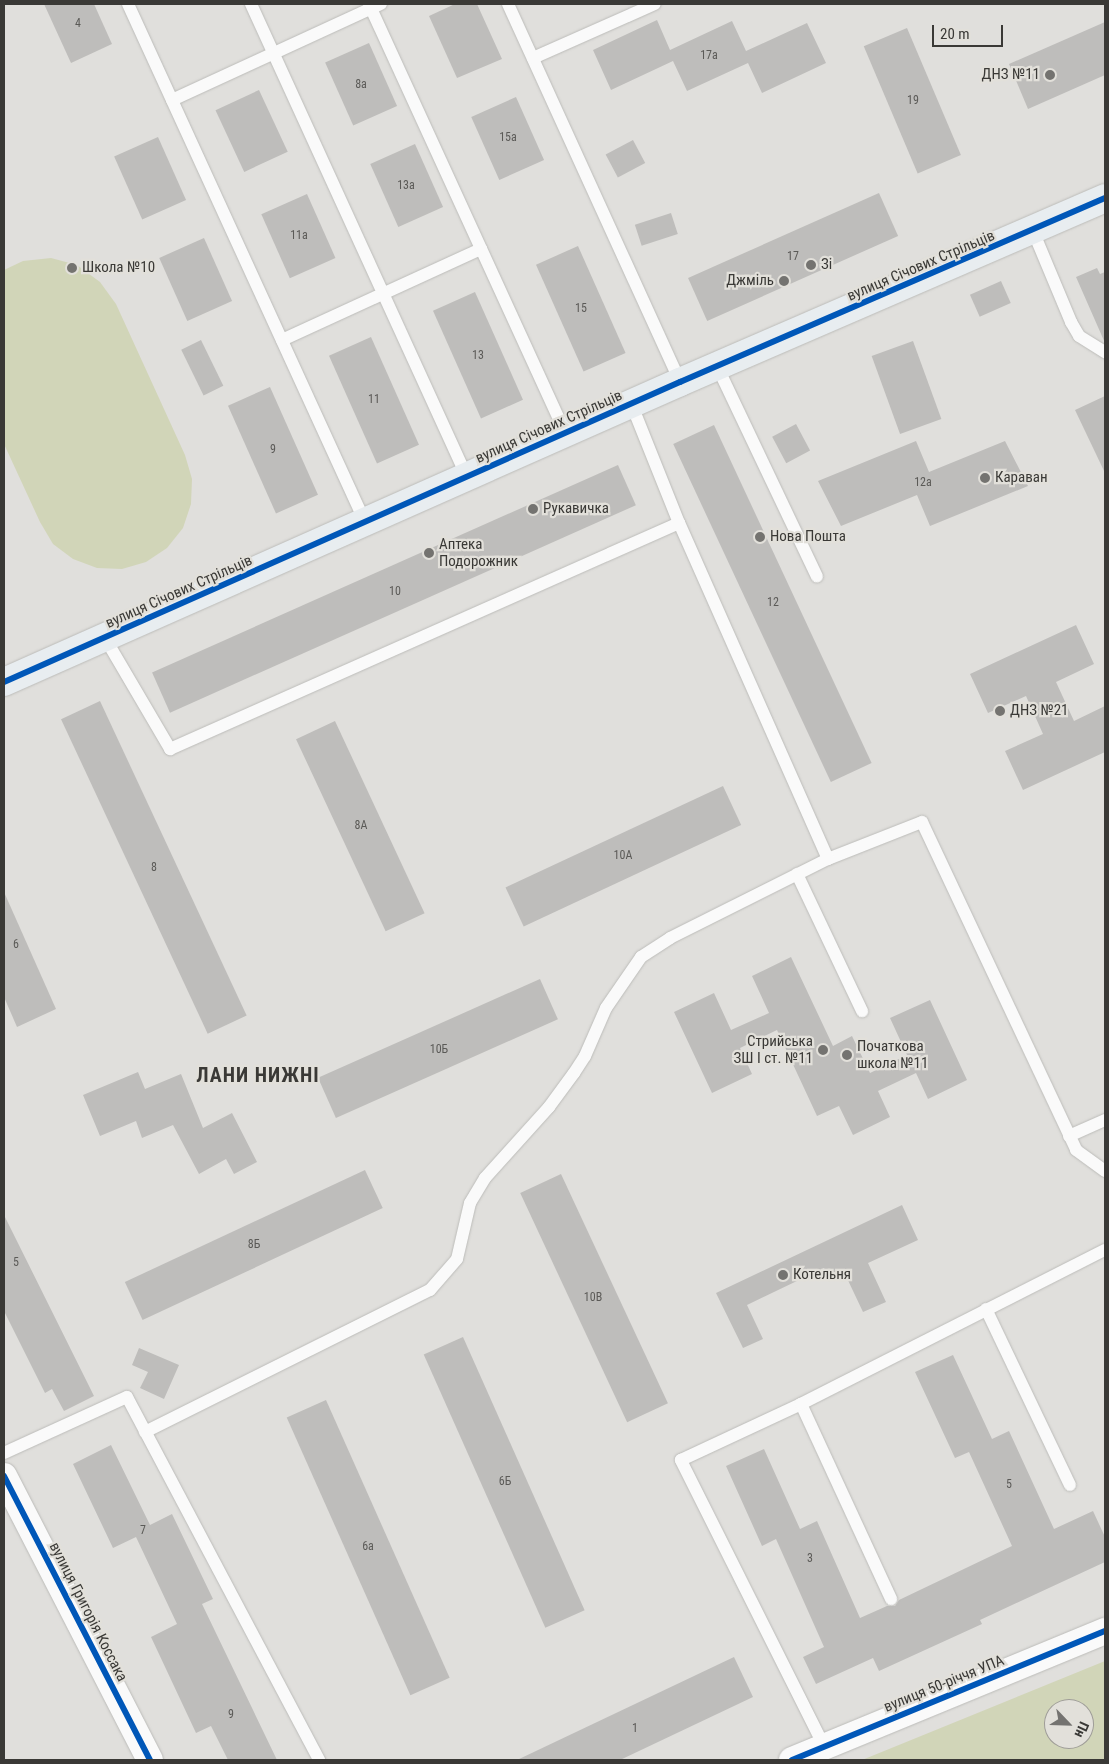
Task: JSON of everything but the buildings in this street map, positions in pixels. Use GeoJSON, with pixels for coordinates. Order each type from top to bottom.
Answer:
{"type":"FeatureCollection","features":[{"type":"Feature","properties":{"kind":"street","name":"вулиця Січових Стрільців"},"geometry":{"type":"LineString","coordinates":[[4,682],[631,403],[1033,232],[1105,198]]}},
{"type":"Feature","properties":{"kind":"street","name":"вулиця Григорія Коссака"},"geometry":{"type":"LineString","coordinates":[[4,1476],[150,1760]]}},
{"type":"Feature","properties":{"kind":"street","name":"вулиця 50-річчя УПА"},"geometry":{"type":"LineString","coordinates":[[792,1760],[1105,1631]]}},
{"type":"Feature","properties":{"kind":"lane"},"geometry":{"type":"LineString","coordinates":[[128,4],[365,522]]}},
{"type":"Feature","properties":{"kind":"lane"},"geometry":{"type":"LineString","coordinates":[[251,4],[467,477]]}},
{"type":"Feature","properties":{"kind":"lane"},"geometry":{"type":"LineString","coordinates":[[508,4],[680,382]]}},
{"type":"Feature","properties":{"kind":"lane"},"geometry":{"type":"LineString","coordinates":[[533,58],[655,4]]}},
{"type":"Feature","properties":{"kind":"lane"},"geometry":{"type":"LineString","coordinates":[[172,100],[374,5],[481,249],[565,433]]}},
{"type":"Feature","properties":{"kind":"lane"},"geometry":{"type":"LineString","coordinates":[[1033,232],[1070,322],[1079,336],[1105,352]]}},
{"type":"Feature","properties":{"kind":"lane"},"geometry":{"type":"LineString","coordinates":[[282,340],[481,249]]}},
{"type":"Feature","properties":{"kind":"lane"},"geometry":{"type":"LineString","coordinates":[[717,366],[818,577]]}},
{"type":"Feature","properties":{"kind":"lane"},"geometry":{"type":"LineString","coordinates":[[631,403],[679,523],[828,859]]}},
{"type":"Feature","properties":{"kind":"lane"},"geometry":{"type":"LineString","coordinates":[[105,638],[170,749],[679,523]]}},
{"type":"Feature","properties":{"kind":"lane"},"geometry":{"type":"LineString","coordinates":[[146,1432],[430,1290],[457,1259],[470,1204],[485,1178],[549,1107],[574,1073],[585,1056],[606,1008],[641,957],[670,938],[828,859],[922,822],[1076,1150],[1105,1171]]}},
{"type":"Feature","properties":{"kind":"lane"},"geometry":{"type":"LineString","coordinates":[[797,874],[862,1011]]}},
{"type":"Feature","properties":{"kind":"lane"},"geometry":{"type":"LineString","coordinates":[[1069,1136],[1105,1120]]}},
{"type":"Feature","properties":{"kind":"lane"},"geometry":{"type":"LineString","coordinates":[[824,1746],[681,1460],[801,1404],[1105,1250]]}},
{"type":"Feature","properties":{"kind":"lane"},"geometry":{"type":"LineString","coordinates":[[986,1309],[1070,1485]]}},
{"type":"Feature","properties":{"kind":"lane"},"geometry":{"type":"LineString","coordinates":[[4,1453],[127,1397],[319,1760]]}},
{"type":"Feature","properties":{"kind":"lane"},"geometry":{"type":"LineString","coordinates":[[801,1404],[891,1599]]}},
{"type":"Feature","properties":{"kind":"green space"},"geometry":{"type":"Polygon","coordinates":[[[51,258],[77,265],[100,282],[116,304],[185,455],[192,479],[191,504],[183,528],[167,548],[146,562],[122,569],[97,568],[73,559],[53,544],[40,522],[4,444],[4,270],[23,261],[51,258]]]}},
{"type":"Feature","properties":{"kind":"green space"},"geometry":{"type":"Polygon","coordinates":[[[1105,1661],[1105,1760],[862,1760],[1105,1661]]]}},
{"type":"Feature","properties":{"kind":"cycle path"},"geometry":{"type":"LineString","coordinates":[[4,682],[680,382],[1105,198]]}},
{"type":"Feature","properties":{"kind":"cycle path"},"geometry":{"type":"LineString","coordinates":[[4,1476],[150,1760]]}},
{"type":"Feature","properties":{"kind":"cycle path"},"geometry":{"type":"LineString","coordinates":[[792,1760],[1105,1631]]}},
{"type":"Feature","properties":{"kind":"place","name":"ДНЗ №11"},"geometry":{"type":"Point","coordinates":[1050,75]}},
{"type":"Feature","properties":{"kind":"place","name":"Зi"},"geometry":{"type":"Point","coordinates":[811,265]}},
{"type":"Feature","properties":{"kind":"place","name":"Школа №10"},"geometry":{"type":"Point","coordinates":[72,268]}},
{"type":"Feature","properties":{"kind":"place","name":"Джміль"},"geometry":{"type":"Point","coordinates":[784,281]}},
{"type":"Feature","properties":{"kind":"place","name":"Караван"},"geometry":{"type":"Point","coordinates":[985,478]}},
{"type":"Feature","properties":{"kind":"place","name":"Рукавичка"},"geometry":{"type":"Point","coordinates":[533,509]}},
{"type":"Feature","properties":{"kind":"place","name":"Нова Пошта"},"geometry":{"type":"Point","coordinates":[760,537]}},
{"type":"Feature","properties":{"kind":"place","name":"Аптека Подорожник"},"geometry":{"type":"Point","coordinates":[429,553]}},
{"type":"Feature","properties":{"kind":"place","name":"ДНЗ №21"},"geometry":{"type":"Point","coordinates":[1000,711]}},
{"type":"Feature","properties":{"kind":"place","name":"Стрийська ЗШ I ст. №11"},"geometry":{"type":"Point","coordinates":[823,1050]}},
{"type":"Feature","properties":{"kind":"place","name":"Початкова школа №11"},"geometry":{"type":"Point","coordinates":[847,1055]}},
{"type":"Feature","properties":{"kind":"place","name":"Котельня"},"geometry":{"type":"Point","coordinates":[783,1275]}},
{"type":"Feature","properties":{"kind":"district","name":"ЛАНИ НИЖНІ"},"geometry":{"type":"Point","coordinates":[258,1075]}}]}
